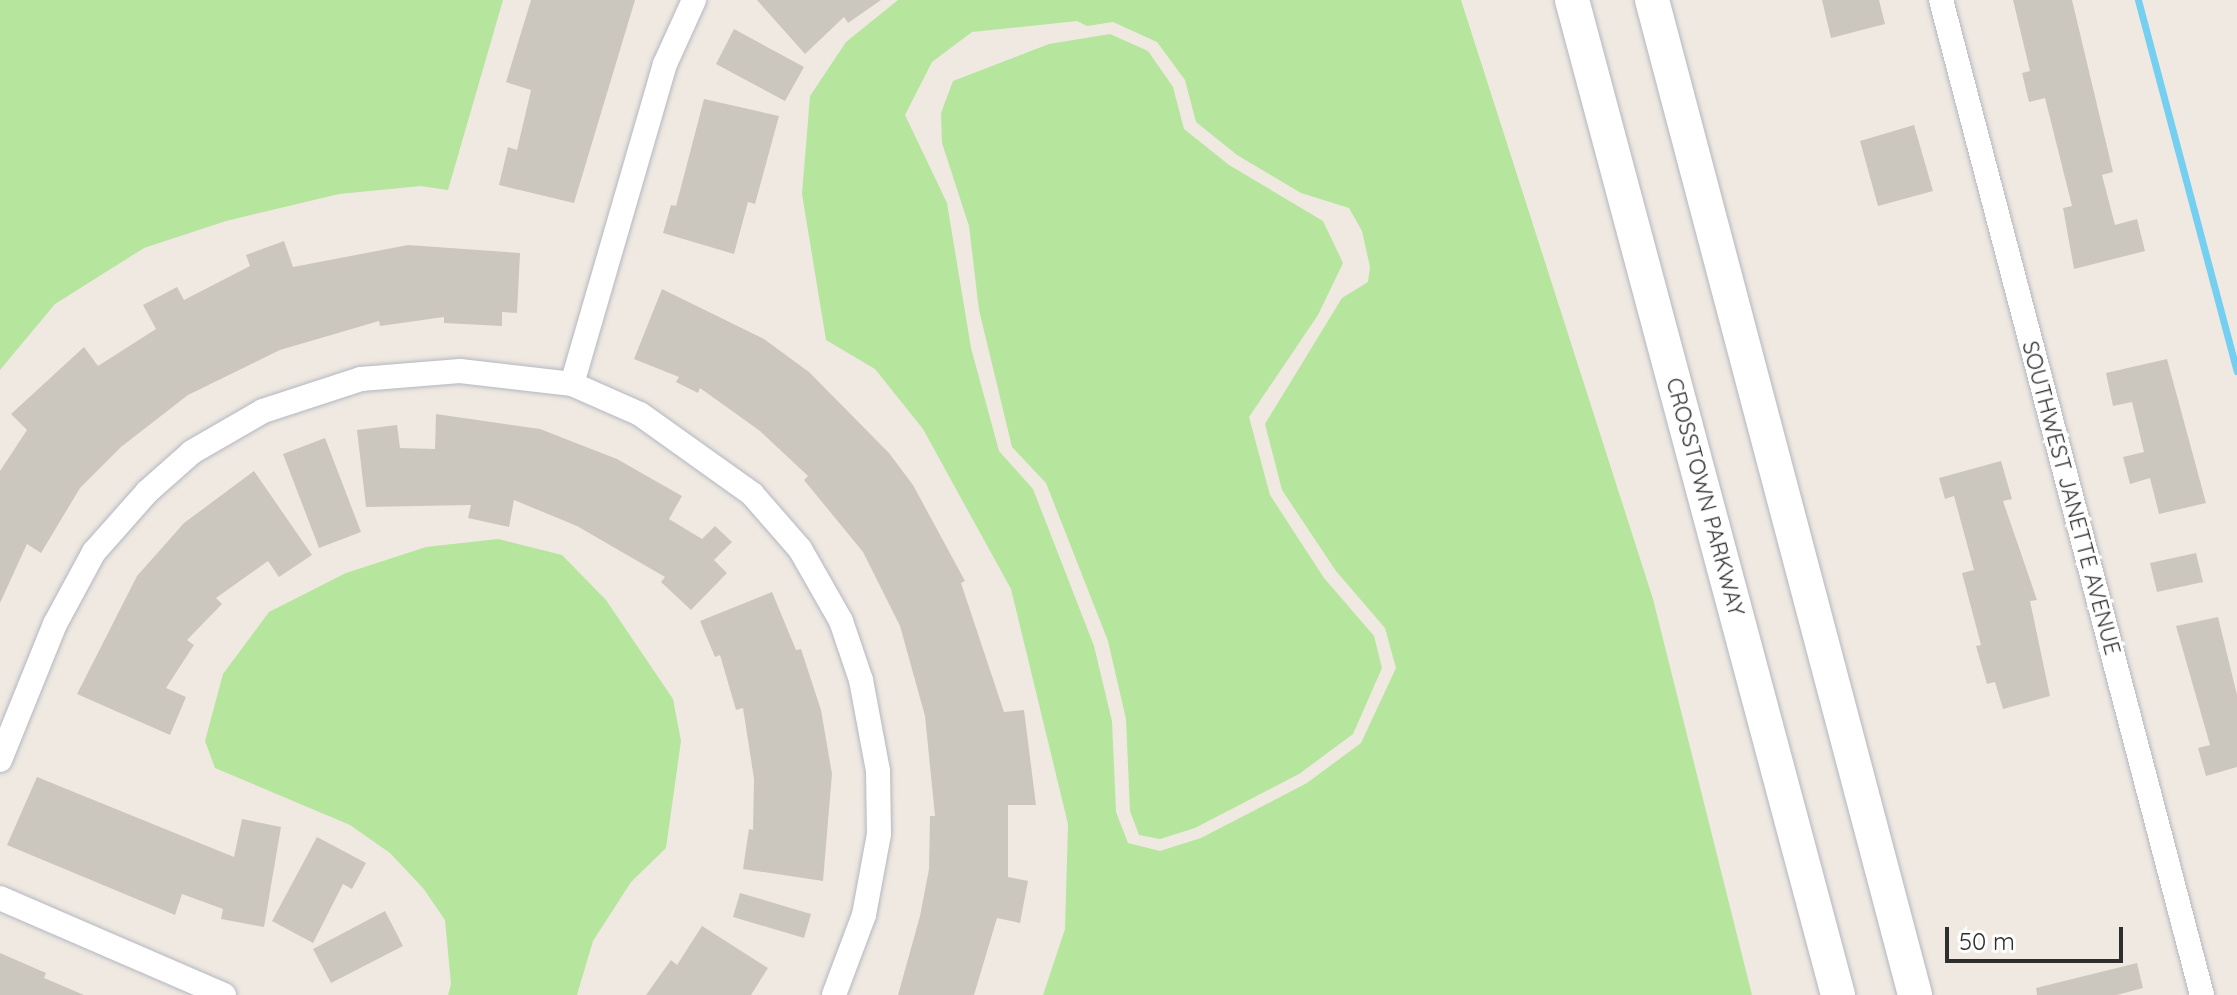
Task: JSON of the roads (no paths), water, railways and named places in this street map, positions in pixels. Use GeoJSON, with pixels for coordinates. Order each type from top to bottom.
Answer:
{"type":"FeatureCollection","features":[{"type":"Feature","properties":{"kind":"main road","name":"CROSSTOWN PARKWAY"},"geometry":{"type":"LineString","coordinates":[[1572,0],[1838,995]]}},
{"type":"Feature","properties":{"kind":"main road"},"geometry":{"type":"LineString","coordinates":[[1652,0],[1915,995]]}},
{"type":"Feature","properties":{"kind":"street"},"geometry":{"type":"LineString","coordinates":[[572,384],[665,64],[694,0]]}},
{"type":"Feature","properties":{"kind":"street","name":"SOUTHWEST JANETTE AVENUE"},"geometry":{"type":"LineString","coordinates":[[1941,0],[2202,995]]}},
{"type":"Feature","properties":{"kind":"street"},"geometry":{"type":"LineString","coordinates":[[0,760],[55,624],[94,552],[147,492],[192,452],[263,411],[361,379],[460,371],[572,384],[640,414],[752,494],[800,549],[841,621],[861,680],[875,755],[879,834],[864,915],[834,995]]}},
{"type":"Feature","properties":{"kind":"street"},"geometry":{"type":"LineString","coordinates":[[0,898],[224,995]]}},
{"type":"Feature","properties":{"kind":"waterway"},"geometry":{"type":"LineString","coordinates":[[2138,0],[2237,371]]}}]}
